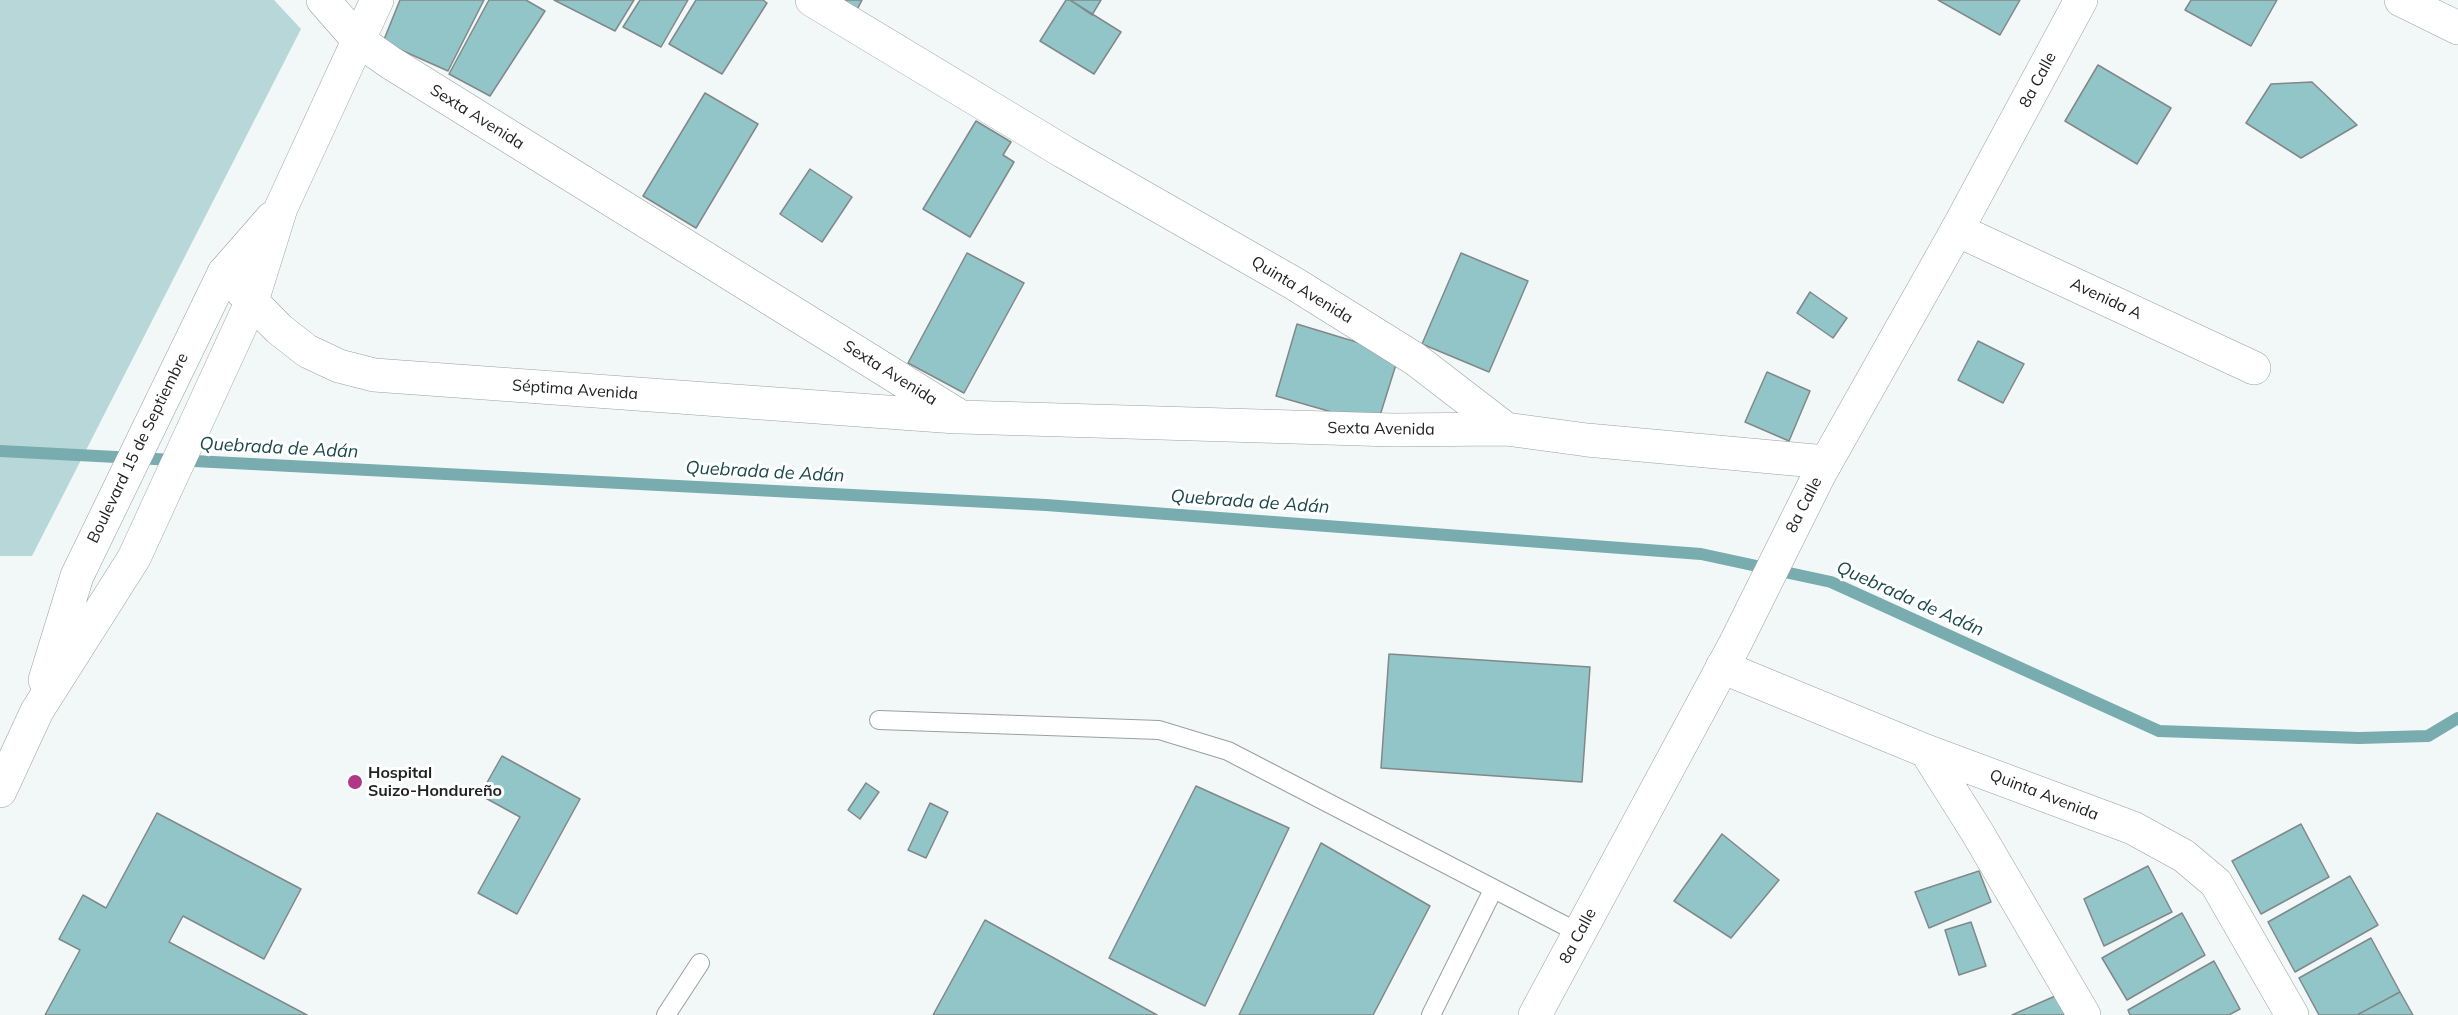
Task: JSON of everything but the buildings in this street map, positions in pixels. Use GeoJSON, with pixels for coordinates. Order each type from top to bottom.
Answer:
{"type":"FeatureCollection","features":[{"type":"Feature","properties":{"kind":"street","name":"Sexta Avenida"},"geometry":{"type":"LineString","coordinates":[[323,0],[358,40],[391,63],[961,417],[1393,430],[1506,429]]}},
{"type":"Feature","properties":{"kind":"street","name":"Boulevard 15 de Septiembre"},"geometry":{"type":"LineString","coordinates":[[0,791],[37,711],[135,558],[252,301],[281,208],[377,0]]}},
{"type":"Feature","properties":{"kind":"street","name":"Quinta Avenida"},"geometry":{"type":"LineString","coordinates":[[813,0],[1045,141],[1305,291],[1414,359],[1506,429],[1587,441],[1823,468]]}},
{"type":"Feature","properties":{"kind":"street","name":"8a Calle"},"geometry":{"type":"LineString","coordinates":[[1535,1015],[1729,656],[1823,468],[1957,230],[2081,0]]}},
{"type":"Feature","properties":{"kind":"street"},"geometry":{"type":"LineString","coordinates":[[2401,0],[2458,28]]}},
{"type":"Feature","properties":{"kind":"street","name":"Boulevard 15 de Septiembre"},"geometry":{"type":"LineString","coordinates":[[37,711],[77,576],[224,273],[281,208]]}},
{"type":"Feature","properties":{"kind":"street","name":"Avenida A"},"geometry":{"type":"LineString","coordinates":[[1957,230],[2254,368]]}},
{"type":"Feature","properties":{"kind":"street","name":"Séptima Avenida"},"geometry":{"type":"LineString","coordinates":[[224,273],[279,329],[307,351],[339,366],[375,375],[961,417]]}},
{"type":"Feature","properties":{"kind":"street","name":"Quinta Avenida"},"geometry":{"type":"LineString","coordinates":[[1729,656],[1926,751],[2133,828],[2184,856],[2216,883],[2292,1015]]}},
{"type":"Feature","properties":{"kind":"street"},"geometry":{"type":"LineString","coordinates":[[1926,751],[1977,832],[2084,1015]]}},
{"type":"Feature","properties":{"kind":"lane"},"geometry":{"type":"LineString","coordinates":[[879,720],[1159,730],[1227,751],[1579,933]]}},
{"type":"Feature","properties":{"kind":"lane"},"geometry":{"type":"LineString","coordinates":[[1431,1015],[1493,890]]}},
{"type":"Feature","properties":{"kind":"lane"},"geometry":{"type":"LineString","coordinates":[[666,1015],[700,963]]}},
{"type":"Feature","properties":{"kind":"shaded area"},"geometry":{"type":"Polygon","coordinates":[[[0,0],[274,0],[301,29],[32,556],[0,556],[0,0]]]}},
{"type":"Feature","properties":{"kind":"waterway","name":"Quebrada de Adán"},"geometry":{"type":"LineString","coordinates":[[0,451],[1046,505],[1701,554],[1831,582],[2159,731],[2359,738],[2428,736],[2458,718]]}},
{"type":"Feature","properties":{"kind":"place","name":"Hospital Suizo-Hondureño"},"geometry":{"type":"Point","coordinates":[355,782]}}]}
